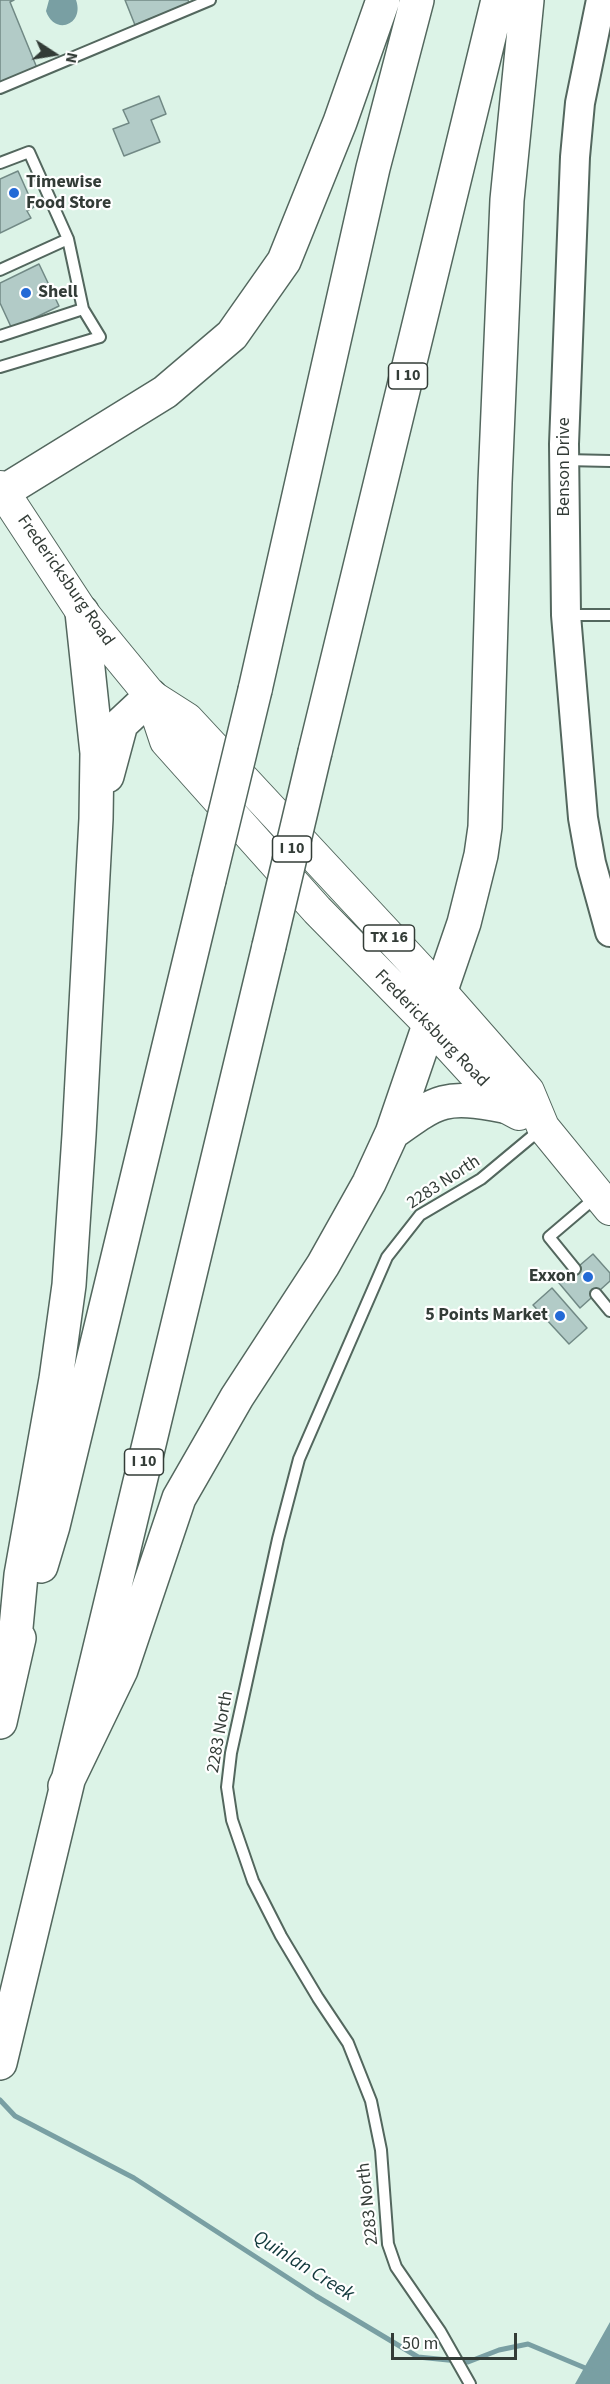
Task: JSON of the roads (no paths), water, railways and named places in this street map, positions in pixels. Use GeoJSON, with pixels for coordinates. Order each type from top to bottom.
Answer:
{"type":"FeatureCollection","features":[{"type":"Feature","properties":{"kind":"highway"},"geometry":{"type":"LineString","coordinates":[[1,491],[165,392],[232,334],[284,261],[340,122],[383,0]]}},
{"type":"Feature","properties":{"kind":"highway"},"geometry":{"type":"LineString","coordinates":[[0,1722],[13,1659],[53,1526],[255,690],[373,168],[417,0]]}},
{"type":"Feature","properties":{"kind":"highway","name":"I 10"},"geometry":{"type":"LineString","coordinates":[[0,2063],[65,1786],[498,0]]}},
{"type":"Feature","properties":{"kind":"highway"},"geometry":{"type":"LineString","coordinates":[[65,1786],[121,1670],[179,1498],[203,1460],[237,1397],[323,1265],[369,1183],[392,1133],[474,888],[485,827],[495,483],[507,200],[527,0]]}},
{"type":"Feature","properties":{"kind":"highway"},"geometry":{"type":"LineString","coordinates":[[13,1659],[21,1575],[56,1378],[69,1285],[96,819],[97,753],[82,612]]}},
{"type":"Feature","properties":{"kind":"highway"},"geometry":{"type":"LineString","coordinates":[[96,819],[121,724],[151,696]]}},
{"type":"Feature","properties":{"kind":"highway"},"geometry":{"type":"LineString","coordinates":[[392,1133],[421,1111],[438,1103],[467,1099],[504,1106]]}},
{"type":"Feature","properties":{"kind":"main road","name":"Fredericksburg Road"},"geometry":{"type":"LineString","coordinates":[[1,491],[82,612],[151,696],[187,719],[441,992],[528,1091],[543,1127],[607,1204]]}},
{"type":"Feature","properties":{"kind":"main road","name":"Fredericksburg Road"},"geometry":{"type":"LineString","coordinates":[[151,696],[166,741],[317,910],[428,1023],[504,1106],[543,1127]]}},
{"type":"Feature","properties":{"kind":"street","name":"Benson Drive"},"geometry":{"type":"LineString","coordinates":[[601,0],[580,103],[575,157],[565,460],[566,615],[583,818],[602,907],[610,932]]}},
{"type":"Feature","properties":{"kind":"lane"},"geometry":{"type":"LineString","coordinates":[[0,88],[210,0]]}},
{"type":"Feature","properties":{"kind":"lane"},"geometry":{"type":"LineString","coordinates":[[0,163],[29,152],[68,239],[83,309],[100,337],[0,367]]}},
{"type":"Feature","properties":{"kind":"lane"},"geometry":{"type":"LineString","coordinates":[[0,270],[68,239]]}},
{"type":"Feature","properties":{"kind":"lane"},"geometry":{"type":"LineString","coordinates":[[0,336],[83,309]]}},
{"type":"Feature","properties":{"kind":"lane"},"geometry":{"type":"LineString","coordinates":[[565,460],[610,461]]}},
{"type":"Feature","properties":{"kind":"lane"},"geometry":{"type":"LineString","coordinates":[[566,615],[610,615]]}},
{"type":"Feature","properties":{"kind":"lane","name":"2283 North"},"geometry":{"type":"LineString","coordinates":[[470,2384],[444,2338],[396,2268],[388,2244],[383,2173],[377,2125],[371,2101],[355,2058],[281,1936],[253,1881],[232,1820],[227,1787],[231,1753],[278,1539],[299,1459],[387,1257],[420,1215],[482,1179],[543,1127]]}},
{"type":"Feature","properties":{"kind":"lane"},"geometry":{"type":"LineString","coordinates":[[575,1269],[549,1237],[607,1204]]}},
{"type":"Feature","properties":{"kind":"lane"},"geometry":{"type":"LineString","coordinates":[[596,1294],[610,1311]]}},
{"type":"Feature","properties":{"kind":"water"},"geometry":{"type":"Polygon","coordinates":[[[49,0],[76,0],[78,9],[73,21],[61,25],[50,19],[46,11],[49,0]]]}},
{"type":"Feature","properties":{"kind":"water"},"geometry":{"type":"Polygon","coordinates":[[[610,2322],[610,2384],[575,2384],[610,2322]]]}},
{"type":"Feature","properties":{"kind":"waterway","name":"Quinlan Creek"},"geometry":{"type":"LineString","coordinates":[[0,2100],[15,2116],[134,2178],[316,2296],[418,2357],[468,2362],[499,2350],[528,2344],[590,2370]]}},
{"type":"Feature","properties":{"kind":"place","name":"Timewise Food Store"},"geometry":{"type":"Point","coordinates":[14,193]}},
{"type":"Feature","properties":{"kind":"place","name":"Shell"},"geometry":{"type":"Point","coordinates":[26,293]}},
{"type":"Feature","properties":{"kind":"place","name":"Exxon"},"geometry":{"type":"Point","coordinates":[588,1277]}},
{"type":"Feature","properties":{"kind":"place","name":"5 Points Market"},"geometry":{"type":"Point","coordinates":[560,1316]}}]}
